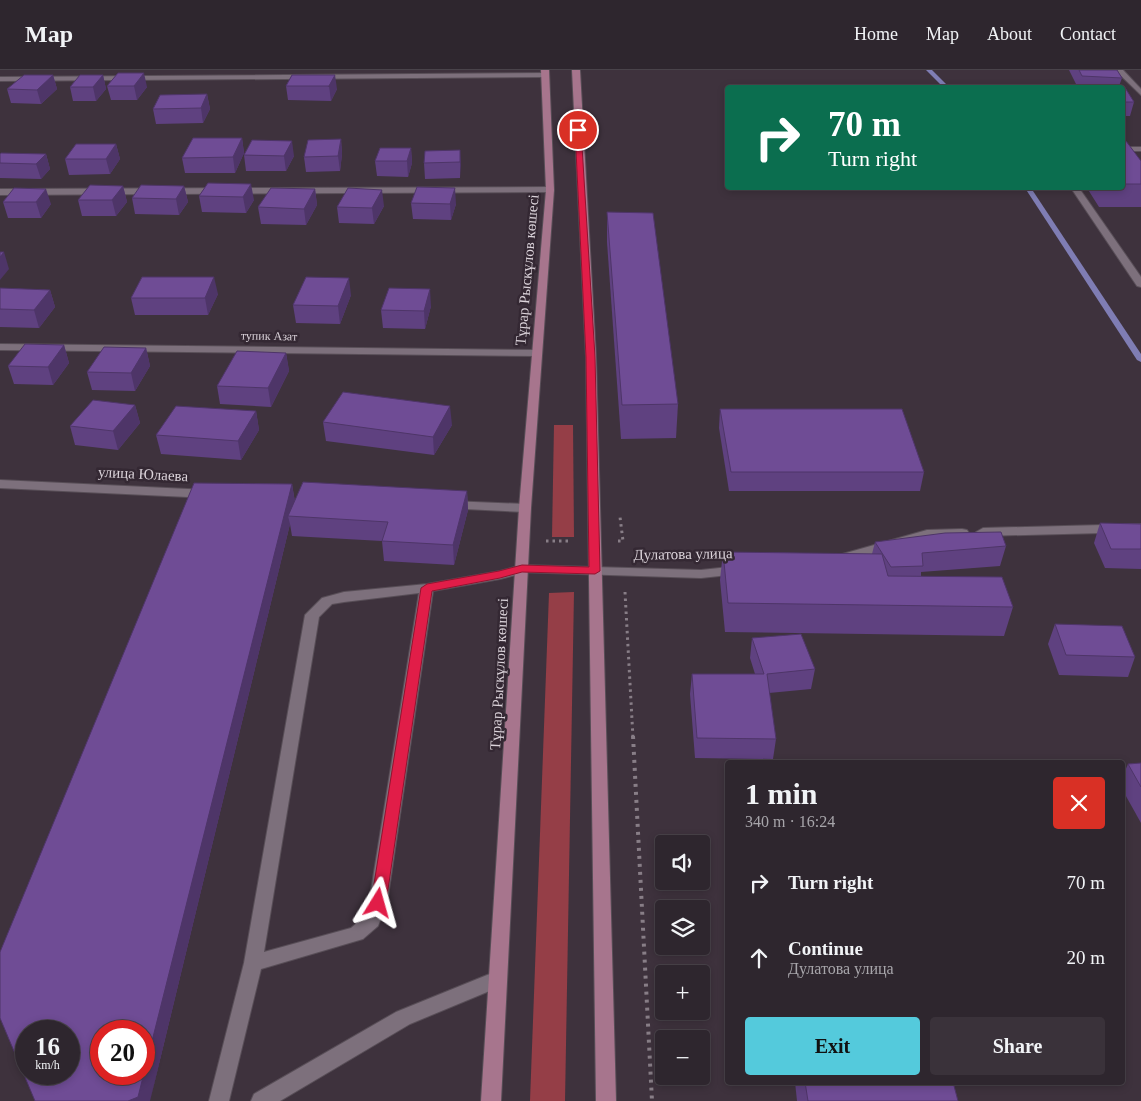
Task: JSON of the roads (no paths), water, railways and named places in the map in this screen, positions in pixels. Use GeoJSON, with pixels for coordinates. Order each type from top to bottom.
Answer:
{"type":"FeatureCollection","features":[{"type":"Feature","properties":{"kind":"main road"},"geometry":{"type":"LineString","coordinates":[[576,70],[590,357],[606,1101]]}},
{"type":"Feature","properties":{"kind":"main road","name":"Тұрар Рыскұлов көшесі"},"geometry":{"type":"LineString","coordinates":[[491,1101],[525,508],[550,190],[545,72]]}},
{"type":"Feature","properties":{"kind":"street"},"geometry":{"type":"LineString","coordinates":[[1119,70],[1141,93]]}},
{"type":"Feature","properties":{"kind":"street"},"geometry":{"type":"LineString","coordinates":[[0,79],[545,72]]}},
{"type":"Feature","properties":{"kind":"street"},"geometry":{"type":"LineString","coordinates":[[1125,149],[1141,149]]}},
{"type":"Feature","properties":{"kind":"street"},"geometry":{"type":"LineString","coordinates":[[0,192],[550,190]]}},
{"type":"Feature","properties":{"kind":"street"},"geometry":{"type":"LineString","coordinates":[[1076,190],[1141,284]]}},
{"type":"Feature","properties":{"kind":"street","name":"тупик Азат"},"geometry":{"type":"LineString","coordinates":[[0,347],[537,353]]}},
{"type":"Feature","properties":{"kind":"street","name":"улица Юлаева"},"geometry":{"type":"LineString","coordinates":[[0,484],[218,494]]}},
{"type":"Feature","properties":{"kind":"street"},"geometry":{"type":"LineString","coordinates":[[436,504],[525,508]]}},
{"type":"Feature","properties":{"kind":"street"},"geometry":{"type":"LineString","coordinates":[[834,560],[927,534],[1141,528]]}},
{"type":"Feature","properties":{"kind":"street"},"geometry":{"type":"LineString","coordinates":[[219,1101],[253,963],[312,615],[327,601],[344,597],[427,588],[500,575],[522,569]]}},
{"type":"Feature","properties":{"kind":"street","name":"Дулатова улица"},"geometry":{"type":"LineString","coordinates":[[522,569],[701,574],[748,569]]}},
{"type":"Feature","properties":{"kind":"street"},"geometry":{"type":"LineString","coordinates":[[253,963],[357,934],[372,921],[378,903],[427,588]]}},
{"type":"Feature","properties":{"kind":"street"},"geometry":{"type":"LineString","coordinates":[[261,1101],[403,1018],[497,979]]}},
{"type":"Feature","properties":{"kind":"waterway"},"geometry":{"type":"LineString","coordinates":[[929,70],[945,85]]}},
{"type":"Feature","properties":{"kind":"waterway"},"geometry":{"type":"LineString","coordinates":[[1029,190],[1141,360]]}}]}
